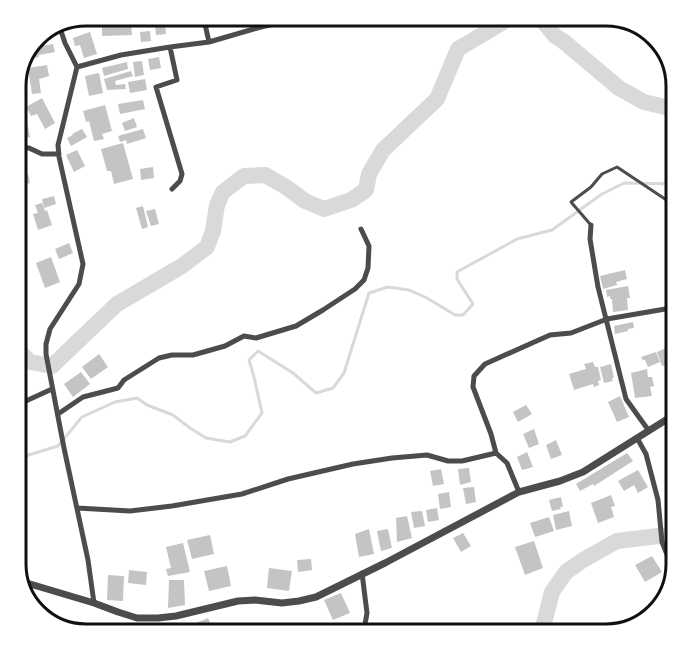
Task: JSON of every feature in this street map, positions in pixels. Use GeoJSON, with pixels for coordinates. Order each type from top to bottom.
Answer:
{"type":"FeatureCollection","features":[{"type":"Feature","properties":{"kind":"street"},"geometry":{"type":"LineString","coordinates":[[205,26],[208,42]]}},
{"type":"Feature","properties":{"kind":"street"},"geometry":{"type":"LineString","coordinates":[[77,67],[121,55],[208,42],[265,26]]}},
{"type":"Feature","properties":{"kind":"street"},"geometry":{"type":"LineString","coordinates":[[61,31],[77,67],[58,145],[84,264],[79,284],[50,329],[46,354],[88,560],[94,603]]}},
{"type":"Feature","properties":{"kind":"street"},"geometry":{"type":"LineString","coordinates":[[170,46],[177,80],[156,87],[182,174],[180,181],[172,189]]}},
{"type":"Feature","properties":{"kind":"street"},"geometry":{"type":"LineString","coordinates":[[26,148],[42,154],[59,154]]}},
{"type":"Feature","properties":{"kind":"street"},"geometry":{"type":"LineString","coordinates":[[591,225],[590,239],[598,287],[626,399],[649,431]]}},
{"type":"Feature","properties":{"kind":"street"},"geometry":{"type":"LineString","coordinates":[[58,414],[83,397],[118,388],[124,380],[159,358],[172,355],[193,355],[225,346],[244,336],[256,338],[296,326],[323,310],[355,289],[364,280],[368,268],[369,246],[361,230]]}},
{"type":"Feature","properties":{"kind":"street"},"geometry":{"type":"LineString","coordinates":[[519,492],[507,463],[495,453],[491,434],[473,387],[474,376],[485,364],[550,335],[571,333],[607,320],[666,309]]}},
{"type":"Feature","properties":{"kind":"street"},"geometry":{"type":"LineString","coordinates":[[26,401],[52,388]]}},
{"type":"Feature","properties":{"kind":"street"},"geometry":{"type":"LineString","coordinates":[[29,584],[137,618],[176,616],[238,601],[282,603],[316,597],[498,501],[583,472],[666,420]]}},
{"type":"Feature","properties":{"kind":"street"},"geometry":{"type":"LineString","coordinates":[[637,438],[646,454],[658,500],[662,542],[666,552]]}},
{"type":"Feature","properties":{"kind":"street"},"geometry":{"type":"LineString","coordinates":[[77,508],[130,511],[172,506],[242,495],[288,479],[353,464],[428,455],[448,461],[462,461],[495,453]]}},
{"type":"Feature","properties":{"kind":"street"},"geometry":{"type":"LineString","coordinates":[[362,573],[367,613],[365,624]]}},
{"type":"Feature","properties":{"kind":"lane"},"geometry":{"type":"LineString","coordinates":[[591,225],[571,202],[591,188],[602,174],[617,167],[666,200]]}},
{"type":"Feature","properties":{"kind":"building"},"geometry":{"type":"Polygon","coordinates":[[[102,26],[131,26],[132,35],[102,36],[102,26]]]}},
{"type":"Feature","properties":{"kind":"building"},"geometry":{"type":"Polygon","coordinates":[[[155,26],[165,26],[166,34],[156,35],[155,26]]]}},
{"type":"Feature","properties":{"kind":"building"},"geometry":{"type":"Polygon","coordinates":[[[150,31],[151,41],[141,42],[140,32],[150,31]]]}},
{"type":"Feature","properties":{"kind":"building"},"geometry":{"type":"Polygon","coordinates":[[[90,32],[97,54],[84,58],[80,45],[75,46],[73,38],[90,32]]]}},
{"type":"Feature","properties":{"kind":"building"},"geometry":{"type":"Polygon","coordinates":[[[53,44],[55,52],[32,58],[41,46],[53,44]]]}},
{"type":"Feature","properties":{"kind":"building"},"geometry":{"type":"Polygon","coordinates":[[[159,57],[161,68],[150,70],[148,59],[159,57]]]}},
{"type":"Feature","properties":{"kind":"building"},"geometry":{"type":"Polygon","coordinates":[[[142,61],[144,75],[135,77],[133,62],[142,61]]]}},
{"type":"Feature","properties":{"kind":"building"},"geometry":{"type":"Polygon","coordinates":[[[127,62],[128,69],[104,76],[102,68],[127,62]]]}},
{"type":"Feature","properties":{"kind":"building"},"geometry":{"type":"Polygon","coordinates":[[[47,65],[49,76],[39,79],[41,93],[32,94],[29,68],[47,65]]]}},
{"type":"Feature","properties":{"kind":"building"},"geometry":{"type":"Polygon","coordinates":[[[131,71],[133,76],[115,81],[116,85],[125,84],[126,89],[107,90],[104,79],[131,71]]]}},
{"type":"Feature","properties":{"kind":"building"},"geometry":{"type":"Polygon","coordinates":[[[99,73],[103,93],[89,96],[85,76],[99,73]]]}},
{"type":"Feature","properties":{"kind":"building"},"geometry":{"type":"Polygon","coordinates":[[[145,79],[147,90],[130,93],[128,82],[145,79]]]}},
{"type":"Feature","properties":{"kind":"building"},"geometry":{"type":"Polygon","coordinates":[[[42,98],[55,123],[45,129],[37,114],[31,116],[26,107],[42,98]]]}},
{"type":"Feature","properties":{"kind":"building"},"geometry":{"type":"Polygon","coordinates":[[[143,100],[145,109],[120,114],[118,104],[143,100]]]}},
{"type":"Feature","properties":{"kind":"building"},"geometry":{"type":"Polygon","coordinates":[[[105,105],[112,131],[102,134],[104,139],[94,141],[89,121],[86,122],[83,111],[105,105]]]}},
{"type":"Feature","properties":{"kind":"building"},"geometry":{"type":"Polygon","coordinates":[[[26,116],[30,137],[26,138],[26,116]]]}},
{"type":"Feature","properties":{"kind":"building"},"geometry":{"type":"Polygon","coordinates":[[[134,118],[137,127],[125,131],[122,123],[134,118]]]}},
{"type":"Feature","properties":{"kind":"building"},"geometry":{"type":"Polygon","coordinates":[[[82,129],[87,137],[71,146],[67,138],[82,129]]]}},
{"type":"Feature","properties":{"kind":"building"},"geometry":{"type":"Polygon","coordinates":[[[143,129],[146,138],[127,144],[126,140],[120,142],[118,136],[143,129]]]}},
{"type":"Feature","properties":{"kind":"building"},"geometry":{"type":"Polygon","coordinates":[[[123,143],[133,179],[114,184],[111,171],[107,171],[101,149],[123,143]]]}},
{"type":"Feature","properties":{"kind":"building"},"geometry":{"type":"Polygon","coordinates":[[[77,150],[85,166],[74,172],[66,155],[77,150]]]}},
{"type":"Feature","properties":{"kind":"building"},"geometry":{"type":"Polygon","coordinates":[[[153,167],[154,178],[141,180],[140,169],[153,167]]]}},
{"type":"Feature","properties":{"kind":"building"},"geometry":{"type":"Polygon","coordinates":[[[26,174],[28,174],[30,183],[26,184],[26,174]]]}},
{"type":"Feature","properties":{"kind":"building"},"geometry":{"type":"Polygon","coordinates":[[[54,196],[56,204],[44,208],[42,199],[54,196]]]}},
{"type":"Feature","properties":{"kind":"building"},"geometry":{"type":"Polygon","coordinates":[[[42,203],[52,225],[38,230],[33,214],[38,213],[35,205],[42,203]]]}},
{"type":"Feature","properties":{"kind":"building"},"geometry":{"type":"Polygon","coordinates":[[[143,206],[148,227],[142,229],[136,208],[143,206]]]}},
{"type":"Feature","properties":{"kind":"building"},"geometry":{"type":"Polygon","coordinates":[[[155,209],[159,224],[151,226],[146,211],[155,209]]]}},
{"type":"Feature","properties":{"kind":"building"},"geometry":{"type":"Polygon","coordinates":[[[69,243],[73,253],[59,259],[55,249],[69,243]]]}},
{"type":"Feature","properties":{"kind":"building"},"geometry":{"type":"Polygon","coordinates":[[[51,257],[60,282],[45,288],[36,263],[51,257]]]}},
{"type":"Feature","properties":{"kind":"building"},"geometry":{"type":"Polygon","coordinates":[[[625,270],[627,279],[603,289],[600,276],[625,270]]]}},
{"type":"Feature","properties":{"kind":"building"},"geometry":{"type":"Polygon","coordinates":[[[628,286],[630,298],[627,298],[628,310],[613,312],[612,299],[610,296],[607,297],[606,290],[628,286]]]}},
{"type":"Feature","properties":{"kind":"building"},"geometry":{"type":"Polygon","coordinates":[[[633,322],[634,328],[615,334],[614,326],[633,322]]]}},
{"type":"Feature","properties":{"kind":"building"},"geometry":{"type":"Polygon","coordinates":[[[666,348],[666,365],[662,366],[657,352],[666,348]]]}},
{"type":"Feature","properties":{"kind":"building"},"geometry":{"type":"Polygon","coordinates":[[[656,352],[660,362],[648,367],[641,357],[656,352]]]}},
{"type":"Feature","properties":{"kind":"building"},"geometry":{"type":"Polygon","coordinates":[[[99,354],[108,367],[91,379],[82,367],[99,354]]]}},
{"type":"Feature","properties":{"kind":"building"},"geometry":{"type":"Polygon","coordinates":[[[593,362],[595,367],[598,367],[601,380],[598,381],[599,385],[594,387],[593,384],[574,390],[569,374],[586,369],[584,364],[593,362]]]}},
{"type":"Feature","properties":{"kind":"building"},"geometry":{"type":"Polygon","coordinates":[[[611,364],[613,381],[604,383],[600,367],[611,364]]]}},
{"type":"Feature","properties":{"kind":"building"},"geometry":{"type":"Polygon","coordinates":[[[647,369],[648,377],[652,377],[654,386],[650,387],[652,396],[635,398],[631,373],[647,369]]]}},
{"type":"Feature","properties":{"kind":"building"},"geometry":{"type":"Polygon","coordinates":[[[81,372],[90,384],[73,397],[64,384],[81,372]]]}},
{"type":"Feature","properties":{"kind":"building"},"geometry":{"type":"Polygon","coordinates":[[[620,396],[629,417],[617,422],[608,402],[620,396]]]}},
{"type":"Feature","properties":{"kind":"building"},"geometry":{"type":"Polygon","coordinates":[[[526,405],[532,414],[518,422],[513,412],[526,405]]]}},
{"type":"Feature","properties":{"kind":"building"},"geometry":{"type":"Polygon","coordinates":[[[534,429],[539,444],[529,448],[523,434],[534,429]]]}},
{"type":"Feature","properties":{"kind":"building"},"geometry":{"type":"Polygon","coordinates":[[[556,440],[562,455],[551,459],[546,445],[556,440]]]}},
{"type":"Feature","properties":{"kind":"building"},"geometry":{"type":"Polygon","coordinates":[[[527,452],[533,467],[522,470],[517,457],[527,452]]]}},
{"type":"Feature","properties":{"kind":"building"},"geometry":{"type":"Polygon","coordinates":[[[627,453],[633,461],[594,486],[593,484],[580,491],[576,484],[627,453]]]}},
{"type":"Feature","properties":{"kind":"building"},"geometry":{"type":"Polygon","coordinates":[[[469,468],[471,482],[460,485],[458,469],[469,468]]]}},
{"type":"Feature","properties":{"kind":"building"},"geometry":{"type":"Polygon","coordinates":[[[441,469],[444,484],[433,486],[430,471],[441,469]]]}},
{"type":"Feature","properties":{"kind":"building"},"geometry":{"type":"Polygon","coordinates":[[[638,470],[648,487],[638,493],[634,485],[624,491],[618,481],[638,470]]]}},
{"type":"Feature","properties":{"kind":"building"},"geometry":{"type":"Polygon","coordinates":[[[474,487],[476,502],[466,504],[463,488],[474,487]]]}},
{"type":"Feature","properties":{"kind":"building"},"geometry":{"type":"Polygon","coordinates":[[[449,492],[451,507],[440,509],[438,494],[449,492]]]}},
{"type":"Feature","properties":{"kind":"building"},"geometry":{"type":"Polygon","coordinates":[[[611,495],[615,506],[611,507],[614,517],[598,523],[591,503],[611,495]]]}},
{"type":"Feature","properties":{"kind":"building"},"geometry":{"type":"Polygon","coordinates":[[[561,497],[563,507],[552,511],[549,500],[561,497]]]}},
{"type":"Feature","properties":{"kind":"building"},"geometry":{"type":"Polygon","coordinates":[[[437,508],[439,520],[428,522],[426,510],[437,508]]]}},
{"type":"Feature","properties":{"kind":"building"},"geometry":{"type":"Polygon","coordinates":[[[422,511],[425,526],[414,528],[411,512],[422,511]]]}},
{"type":"Feature","properties":{"kind":"building"},"geometry":{"type":"Polygon","coordinates":[[[569,511],[572,526],[556,530],[553,515],[569,511]]]}},
{"type":"Feature","properties":{"kind":"building"},"geometry":{"type":"Polygon","coordinates":[[[407,516],[412,538],[397,542],[396,518],[407,516]]]}},
{"type":"Feature","properties":{"kind":"building"},"geometry":{"type":"Polygon","coordinates":[[[549,517],[554,531],[535,537],[530,523],[549,517]]]}},
{"type":"Feature","properties":{"kind":"building"},"geometry":{"type":"Polygon","coordinates":[[[369,529],[374,554],[359,557],[355,534],[369,529]]]}},
{"type":"Feature","properties":{"kind":"building"},"geometry":{"type":"Polygon","coordinates":[[[388,529],[392,548],[381,551],[377,531],[388,529]]]}},
{"type":"Feature","properties":{"kind":"building"},"geometry":{"type":"Polygon","coordinates":[[[463,533],[471,546],[461,552],[453,538],[463,533]]]}},
{"type":"Feature","properties":{"kind":"building"},"geometry":{"type":"Polygon","coordinates":[[[210,535],[214,554],[192,559],[187,540],[210,535]]]}},
{"type":"Feature","properties":{"kind":"building"},"geometry":{"type":"Polygon","coordinates":[[[534,541],[543,568],[525,575],[515,547],[534,541]]]}},
{"type":"Feature","properties":{"kind":"building"},"geometry":{"type":"Polygon","coordinates":[[[183,543],[190,572],[168,576],[166,569],[171,568],[166,547],[183,543]]]}},
{"type":"Feature","properties":{"kind":"building"},"geometry":{"type":"Polygon","coordinates":[[[652,556],[662,572],[645,582],[635,565],[652,556]]]}},
{"type":"Feature","properties":{"kind":"building"},"geometry":{"type":"Polygon","coordinates":[[[311,559],[312,570],[298,572],[297,560],[311,559]]]}},
{"type":"Feature","properties":{"kind":"building"},"geometry":{"type":"Polygon","coordinates":[[[227,566],[231,586],[209,591],[204,571],[227,566]]]}},
{"type":"Feature","properties":{"kind":"building"},"geometry":{"type":"Polygon","coordinates":[[[269,568],[292,571],[289,591],[267,588],[269,568]]]}},
{"type":"Feature","properties":{"kind":"building"},"geometry":{"type":"Polygon","coordinates":[[[129,570],[147,572],[146,585],[128,583],[129,570]]]}},
{"type":"Feature","properties":{"kind":"building"},"geometry":{"type":"Polygon","coordinates":[[[108,575],[124,576],[123,601],[107,600],[108,575]]]}},
{"type":"Feature","properties":{"kind":"building"},"geometry":{"type":"Polygon","coordinates":[[[169,580],[184,580],[185,605],[168,608],[169,580]]]}},
{"type":"Feature","properties":{"kind":"building"},"geometry":{"type":"Polygon","coordinates":[[[341,593],[350,613],[333,620],[324,600],[341,593]]]}},
{"type":"Feature","properties":{"kind":"building"},"geometry":{"type":"Polygon","coordinates":[[[208,618],[210,624],[193,624],[208,618]]]}},
{"type":"Feature","properties":{"kind":"waterway"},"geometry":{"type":"LineString","coordinates":[[26,358],[30,362],[52,366],[117,304],[182,266],[207,247],[213,231],[217,205],[223,192],[244,176],[265,175],[305,201],[324,209],[351,200],[366,190],[369,174],[383,150],[437,99],[458,49],[497,26]]}},
{"type":"Feature","properties":{"kind":"waterway"},"geometry":{"type":"LineString","coordinates":[[547,26],[555,36],[619,88],[644,102],[666,107]]}},
{"type":"Feature","properties":{"kind":"waterway"},"geometry":{"type":"LineString","coordinates":[[26,456],[58,446],[82,417],[115,402],[137,398],[147,405],[173,415],[206,438],[230,442],[245,436],[262,413],[249,360],[258,351],[293,373],[316,393],[333,388],[344,373],[369,293],[388,287],[409,290],[455,315],[463,315],[473,304],[457,279],[457,272],[517,239],[552,230],[602,194],[624,183],[666,184]]}},
{"type":"Feature","properties":{"kind":"waterway"},"geometry":{"type":"LineString","coordinates":[[544,624],[552,592],[566,572],[617,541],[666,536]]}}]}
